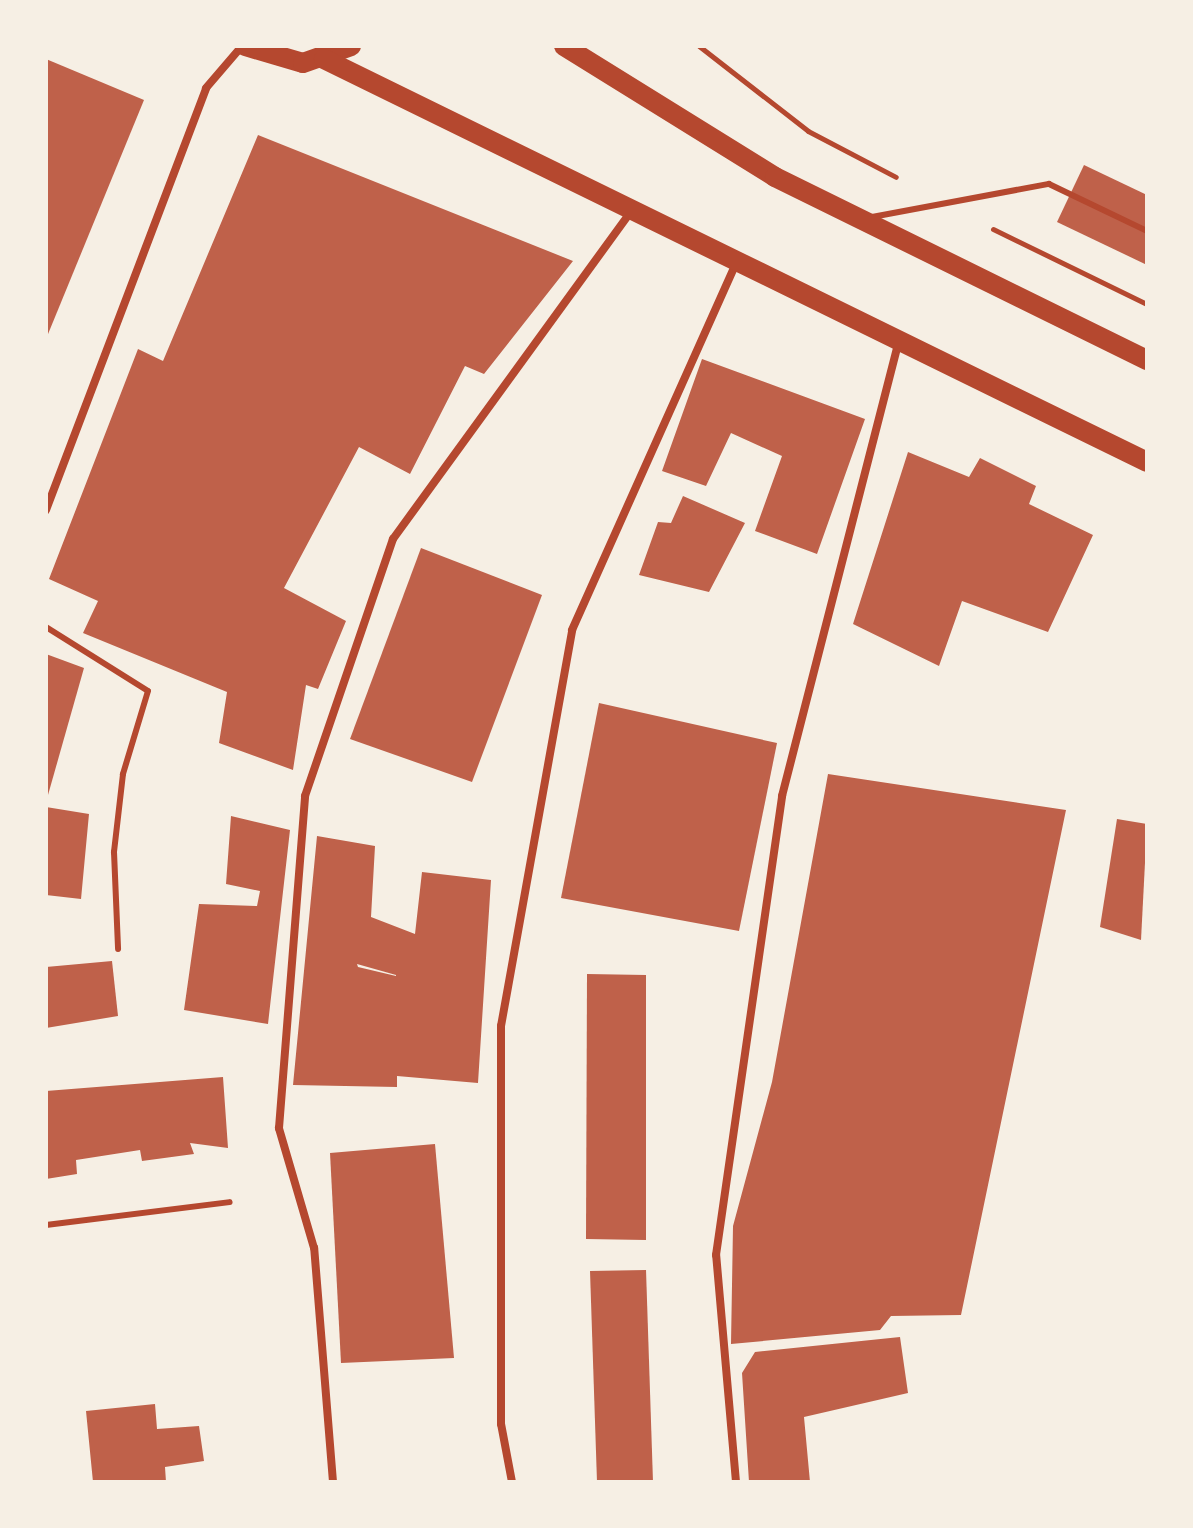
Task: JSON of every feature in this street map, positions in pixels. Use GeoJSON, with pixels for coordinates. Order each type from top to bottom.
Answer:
{"type":"FeatureCollection","features":[{"type":"Feature","properties":{"kind":"main road"},"geometry":{"type":"LineString","coordinates":[[244,46],[282,61],[324,59],[351,46]]}},
{"type":"Feature","properties":{"kind":"main road"},"geometry":{"type":"LineString","coordinates":[[564,46],[739,156],[1147,360]]}},
{"type":"Feature","properties":{"kind":"main road"},"geometry":{"type":"LineString","coordinates":[[324,59],[635,206],[737,261],[1147,462]]}},
{"type":"Feature","properties":{"kind":"street"},"geometry":{"type":"LineString","coordinates":[[46,510],[206,88],[244,46]]}},
{"type":"Feature","properties":{"kind":"street"},"geometry":{"type":"LineString","coordinates":[[333,1482],[314,1248],[279,1128],[305,796],[393,539],[614,245],[635,206]]}},
{"type":"Feature","properties":{"kind":"street"},"geometry":{"type":"LineString","coordinates":[[512,1482],[501,1424],[501,1026],[572,630],[737,261]]}},
{"type":"Feature","properties":{"kind":"street"},"geometry":{"type":"LineString","coordinates":[[736,1482],[716,1255],[782,796],[899,340]]}},
{"type":"Feature","properties":{"kind":"lane"},"geometry":{"type":"LineString","coordinates":[[861,218],[1049,184],[1147,231]]}},
{"type":"Feature","properties":{"kind":"lane"},"geometry":{"type":"LineString","coordinates":[[46,627],[148,691],[123,774],[114,852],[118,949]]}},
{"type":"Feature","properties":{"kind":"lane"},"geometry":{"type":"LineString","coordinates":[[46,1225],[230,1202]]}},
{"type":"Feature","properties":{"kind":"building"},"geometry":{"type":"Polygon","coordinates":[[[46,59],[144,100],[46,339],[46,59]]]}},
{"type":"Feature","properties":{"kind":"building"},"geometry":{"type":"Polygon","coordinates":[[[258,135],[573,261],[484,374],[465,366],[410,474],[359,447],[284,588],[346,621],[318,689],[306,685],[293,770],[219,743],[227,692],[83,633],[98,601],[49,579],[138,349],[163,361],[258,135]]]}},
{"type":"Feature","properties":{"kind":"building"},"geometry":{"type":"Polygon","coordinates":[[[1084,165],[1147,195],[1147,265],[1057,222],[1084,165]]]}},
{"type":"Feature","properties":{"kind":"building"},"geometry":{"type":"Polygon","coordinates":[[[702,359],[865,419],[817,554],[755,531],[782,456],[731,433],[706,486],[662,471],[702,359]]]}},
{"type":"Feature","properties":{"kind":"building"},"geometry":{"type":"Polygon","coordinates":[[[908,452],[969,477],[980,458],[1036,486],[1029,504],[1093,535],[1048,632],[962,601],[939,666],[853,624],[908,452]]]}},
{"type":"Feature","properties":{"kind":"building"},"geometry":{"type":"Polygon","coordinates":[[[683,496],[745,523],[709,592],[639,575],[658,522],[671,523],[683,496]]]}},
{"type":"Feature","properties":{"kind":"building"},"geometry":{"type":"Polygon","coordinates":[[[421,548],[542,595],[472,782],[350,739],[421,548]]]}},
{"type":"Feature","properties":{"kind":"building"},"geometry":{"type":"Polygon","coordinates":[[[46,654],[84,668],[48,795],[46,795],[46,654]]]}},
{"type":"Feature","properties":{"kind":"building"},"geometry":{"type":"Polygon","coordinates":[[[599,703],[777,743],[739,931],[561,898],[599,703]]]}},
{"type":"Feature","properties":{"kind":"building"},"geometry":{"type":"Polygon","coordinates":[[[828,774],[1066,810],[961,1315],[891,1316],[880,1330],[731,1344],[733,1226],[772,1082],[828,774]]]}},
{"type":"Feature","properties":{"kind":"building"},"geometry":{"type":"Polygon","coordinates":[[[46,807],[89,814],[81,899],[46,895],[46,807]]]}},
{"type":"Feature","properties":{"kind":"building"},"geometry":{"type":"Polygon","coordinates":[[[231,816],[290,830],[268,1024],[184,1010],[199,904],[257,906],[260,891],[226,884],[231,816]]]}},
{"type":"Feature","properties":{"kind":"building"},"geometry":{"type":"Polygon","coordinates":[[[1117,819],[1147,824],[1141,940],[1100,927],[1117,819]]]}},
{"type":"Feature","properties":{"kind":"building"},"geometry":{"type":"Polygon","coordinates":[[[317,836],[375,846],[371,917],[415,934],[422,872],[491,880],[478,1083],[397,1076],[397,1087],[293,1085],[317,836]],[[357,964],[358,967],[396,975],[357,964]]]}},
{"type":"Feature","properties":{"kind":"building"},"geometry":{"type":"Polygon","coordinates":[[[112,961],[118,1016],[46,1028],[46,967],[112,961]]]}},
{"type":"Feature","properties":{"kind":"building"},"geometry":{"type":"Polygon","coordinates":[[[587,974],[646,975],[646,1240],[586,1239],[587,974]]]}},
{"type":"Feature","properties":{"kind":"building"},"geometry":{"type":"Polygon","coordinates":[[[223,1077],[228,1148],[190,1143],[194,1154],[142,1161],[140,1150],[76,1160],[77,1174],[46,1179],[46,1091],[223,1077]]]}},
{"type":"Feature","properties":{"kind":"building"},"geometry":{"type":"Polygon","coordinates":[[[435,1144],[454,1358],[341,1363],[330,1153],[435,1144]]]}},
{"type":"Feature","properties":{"kind":"building"},"geometry":{"type":"Polygon","coordinates":[[[646,1270],[653,1482],[597,1482],[590,1271],[646,1270]]]}},
{"type":"Feature","properties":{"kind":"building"},"geometry":{"type":"Polygon","coordinates":[[[900,1337],[908,1393],[804,1417],[810,1482],[749,1482],[742,1373],[755,1352],[900,1337]]]}},
{"type":"Feature","properties":{"kind":"building"},"geometry":{"type":"Polygon","coordinates":[[[155,1404],[157,1429],[199,1426],[204,1461],[165,1467],[166,1482],[93,1482],[86,1411],[155,1404]]]}}]}
